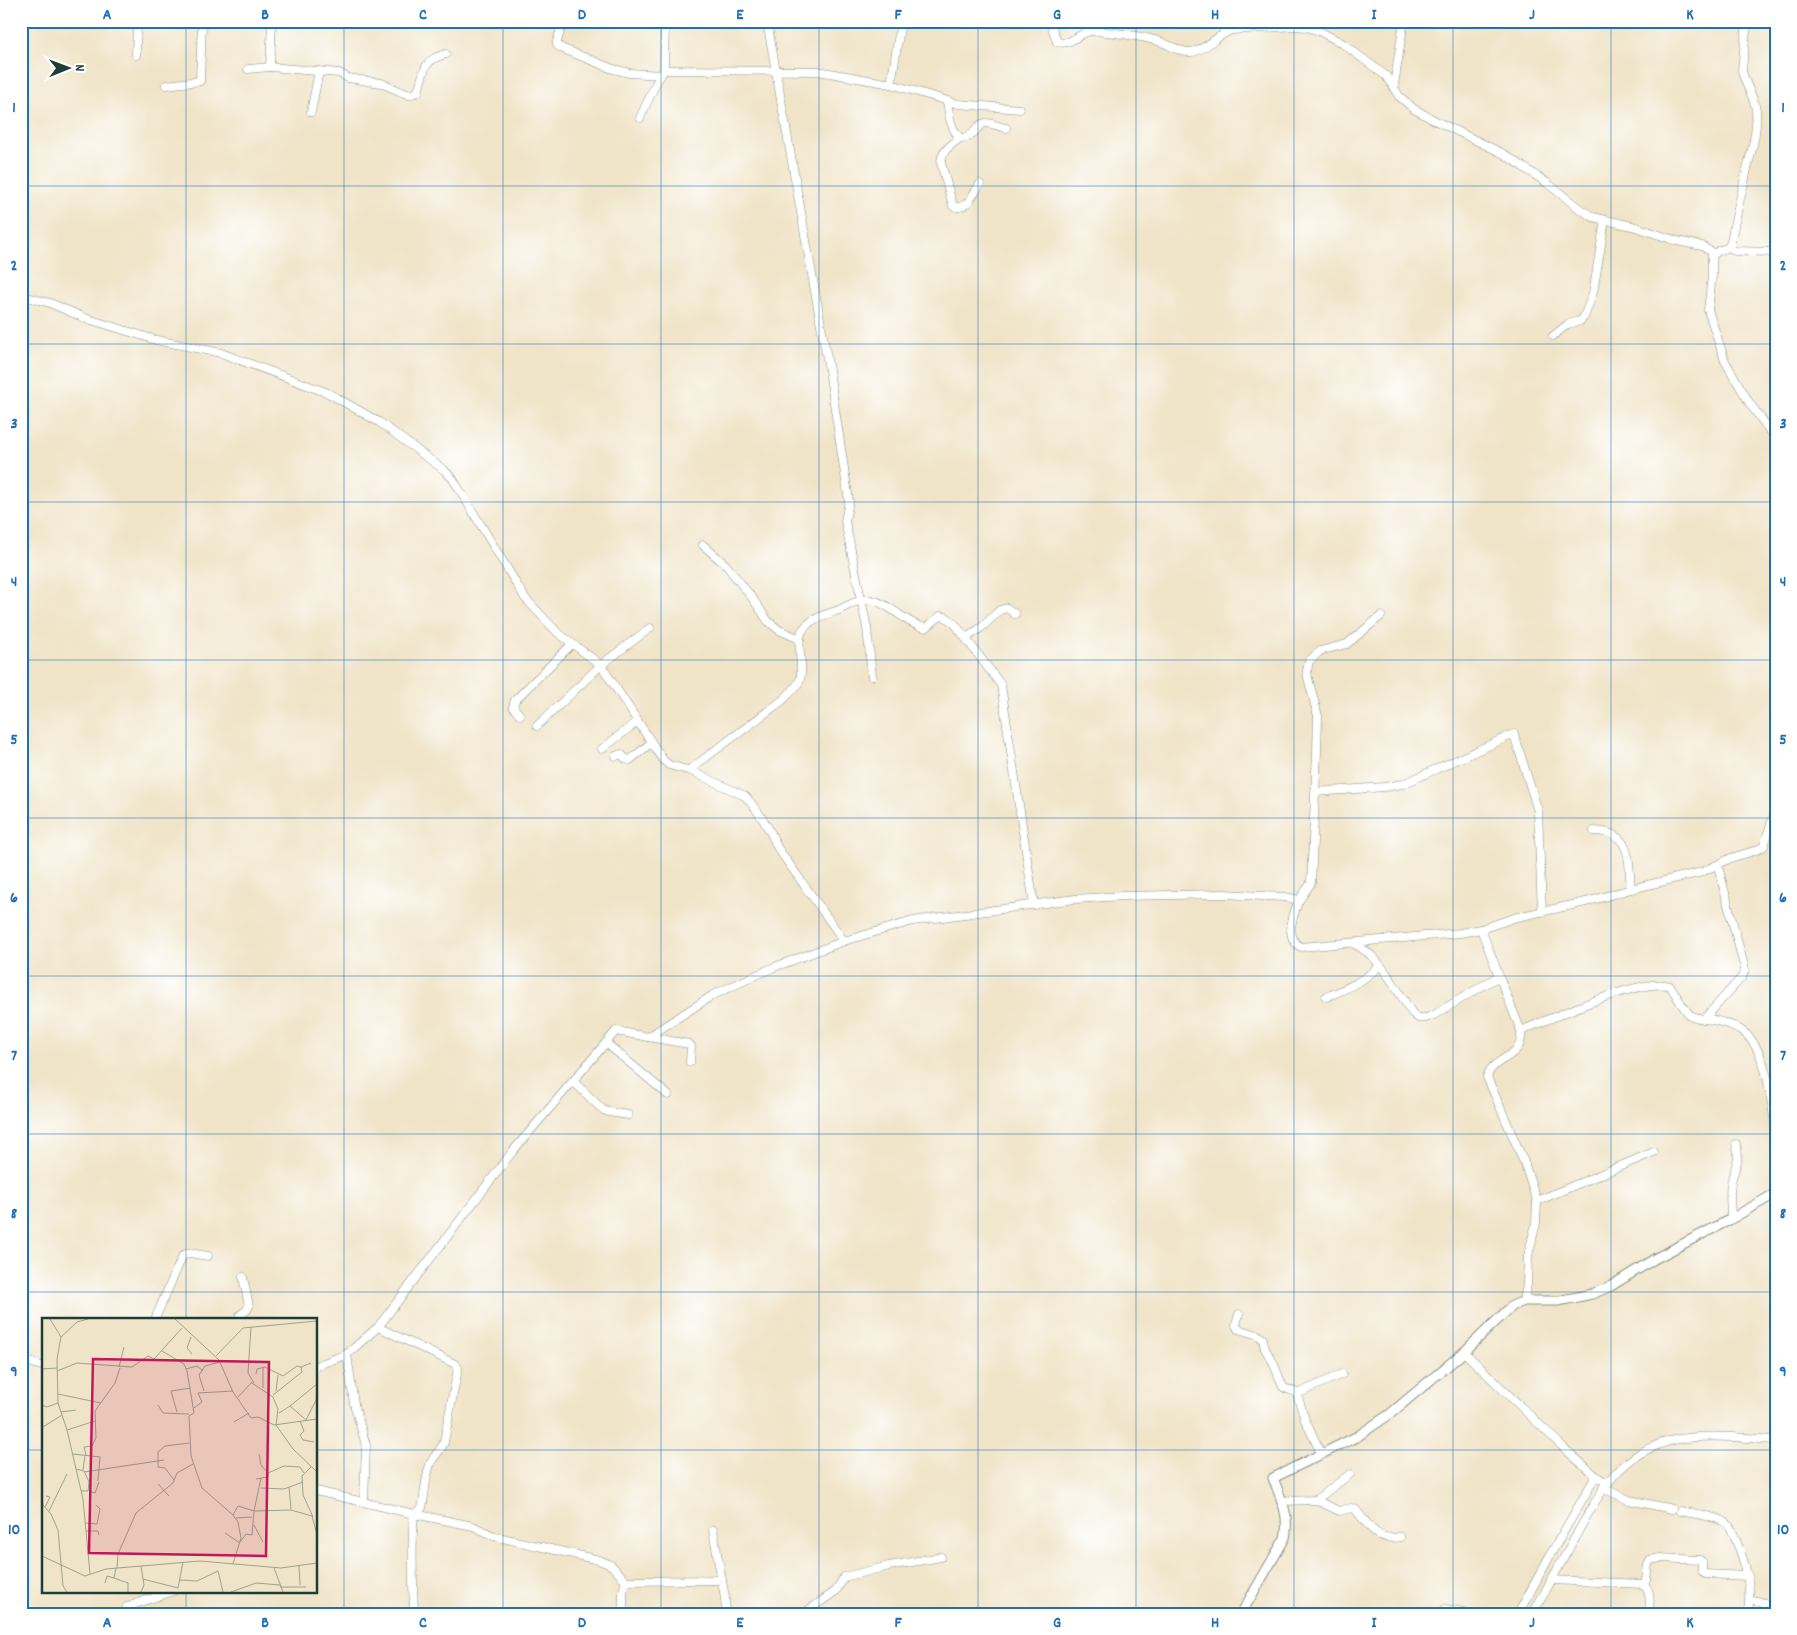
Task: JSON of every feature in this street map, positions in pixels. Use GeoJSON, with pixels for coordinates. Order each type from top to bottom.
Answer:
{"type":"FeatureCollection","features":[{"type":"Feature","properties":{"kind":"street"},"geometry":{"type":"LineString","coordinates":[[136,55],[137,21]]}},
{"type":"Feature","properties":{"kind":"street"},"geometry":{"type":"LineString","coordinates":[[166,85],[200,81],[202,21]]}},
{"type":"Feature","properties":{"kind":"street"},"geometry":{"type":"LineString","coordinates":[[270,68],[272,21]]}},
{"type":"Feature","properties":{"kind":"street"},"geometry":{"type":"LineString","coordinates":[[563,21],[557,45],[613,69],[630,73],[794,70],[828,72],[891,84],[958,104],[1020,109]]}},
{"type":"Feature","properties":{"kind":"street"},"geometry":{"type":"LineString","coordinates":[[640,118],[662,73],[665,21]]}},
{"type":"Feature","properties":{"kind":"street"},"geometry":{"type":"LineString","coordinates":[[767,21],[829,370],[849,501],[846,521],[867,628],[872,676]]}},
{"type":"Feature","properties":{"kind":"street"},"geometry":{"type":"LineString","coordinates":[[891,84],[901,21]]}},
{"type":"Feature","properties":{"kind":"street"},"geometry":{"type":"LineString","coordinates":[[1050,21],[1057,42],[1067,43],[1089,31],[1158,40],[1182,51],[1192,52],[1200,49],[1225,32],[1232,30],[1307,27],[1342,43],[1386,76],[1399,96],[1414,109],[1504,154],[1547,183],[1580,209],[1605,220],[1636,227],[1676,241],[1702,246],[1713,253]]}},
{"type":"Feature","properties":{"kind":"street"},"geometry":{"type":"LineString","coordinates":[[1220,21],[1225,32]]}},
{"type":"Feature","properties":{"kind":"street"},"geometry":{"type":"LineString","coordinates":[[1394,86],[1404,21]]}},
{"type":"Feature","properties":{"kind":"street"},"geometry":{"type":"LineString","coordinates":[[1729,247],[1752,152],[1755,126],[1756,112],[1754,100],[1743,77],[1742,70],[1748,21]]}},
{"type":"Feature","properties":{"kind":"street"},"geometry":{"type":"LineString","coordinates":[[248,69],[270,68],[339,73],[348,78],[381,83],[413,95],[418,92],[426,64],[431,59],[446,54]]}},
{"type":"Feature","properties":{"kind":"street"},"geometry":{"type":"LineString","coordinates":[[311,112],[319,71]]}},
{"type":"Feature","properties":{"kind":"street"},"geometry":{"type":"LineString","coordinates":[[946,101],[950,120],[956,134],[960,138]]}},
{"type":"Feature","properties":{"kind":"street"},"geometry":{"type":"LineString","coordinates":[[980,184],[964,206],[956,208],[953,206],[941,163],[942,153],[960,138],[967,138],[972,135],[980,125],[986,123],[1006,128]]}},
{"type":"Feature","properties":{"kind":"street"},"geometry":{"type":"LineString","coordinates":[[1553,336],[1568,324],[1580,321],[1584,317],[1592,293],[1605,220]]}},
{"type":"Feature","properties":{"kind":"street"},"geometry":{"type":"LineString","coordinates":[[1729,247],[1735,251],[1776,252]]}},
{"type":"Feature","properties":{"kind":"street"},"geometry":{"type":"LineString","coordinates":[[1713,253],[1729,247]]}},
{"type":"Feature","properties":{"kind":"street"},"geometry":{"type":"LineString","coordinates":[[1713,253],[1708,310],[1711,321],[1725,361],[1750,404],[1776,439]]}},
{"type":"Feature","properties":{"kind":"street"},"geometry":{"type":"LineString","coordinates":[[21,294],[50,303],[85,318],[156,340],[221,353],[328,394],[379,422],[450,475],[525,598],[556,632],[601,665],[663,760],[669,765],[688,770],[745,796],[775,840],[777,847],[844,941]]}},
{"type":"Feature","properties":{"kind":"street"},"geometry":{"type":"LineString","coordinates":[[703,545],[726,565],[754,599],[768,621],[779,630],[800,639]]}},
{"type":"Feature","properties":{"kind":"street"},"geometry":{"type":"LineString","coordinates":[[688,770],[783,700],[796,686],[800,680],[801,672],[800,639],[803,628],[809,623],[861,600],[871,600],[882,604],[917,626],[926,628],[940,616],[946,617],[955,624],[1001,685],[1034,904]]}},
{"type":"Feature","properties":{"kind":"street"},"geometry":{"type":"LineString","coordinates":[[966,638],[982,627],[1000,610],[1007,608],[1016,614]]}},
{"type":"Feature","properties":{"kind":"street"},"geometry":{"type":"LineString","coordinates":[[1381,616],[1347,644],[1320,651],[1309,660],[1308,678],[1318,716],[1316,792],[1311,883],[1298,902],[1291,930],[1294,944],[1300,947],[1428,937],[1481,929],[1517,917],[1586,902],[1702,872],[1718,866],[1731,858],[1764,846],[1776,808]]}},
{"type":"Feature","properties":{"kind":"street"},"geometry":{"type":"LineString","coordinates":[[537,726],[601,665],[650,628]]}},
{"type":"Feature","properties":{"kind":"street"},"geometry":{"type":"LineString","coordinates":[[520,715],[513,707],[515,700],[572,644]]}},
{"type":"Feature","properties":{"kind":"street"},"geometry":{"type":"LineString","coordinates":[[602,749],[638,722]]}},
{"type":"Feature","properties":{"kind":"street"},"geometry":{"type":"LineString","coordinates":[[1316,792],[1403,784],[1514,734],[1538,811],[1542,912]]}},
{"type":"Feature","properties":{"kind":"street"},"geometry":{"type":"LineString","coordinates":[[616,756],[621,754],[630,760],[651,743]]}},
{"type":"Feature","properties":{"kind":"street"},"geometry":{"type":"LineString","coordinates":[[1594,831],[1608,831],[1617,835],[1623,842],[1628,856],[1631,889]]}},
{"type":"Feature","properties":{"kind":"street"},"geometry":{"type":"LineString","coordinates":[[1704,1019],[1742,977],[1745,970],[1718,866]]}},
{"type":"Feature","properties":{"kind":"street"},"geometry":{"type":"LineString","coordinates":[[648,1037],[713,995],[772,968],[844,941],[913,921],[1075,899],[1132,895],[1222,894],[1284,897],[1295,899],[1298,902]]}},
{"type":"Feature","properties":{"kind":"street"},"geometry":{"type":"LineString","coordinates":[[1481,929],[1521,1031],[1521,1044],[1515,1051],[1493,1066],[1488,1071],[1486,1077],[1524,1162],[1536,1201],[1536,1223],[1528,1256],[1527,1284],[1524,1300]]}},
{"type":"Feature","properties":{"kind":"street"},"geometry":{"type":"LineString","coordinates":[[1351,942],[1370,952],[1412,1013],[1418,1018],[1434,1015],[1499,976]]}},
{"type":"Feature","properties":{"kind":"street"},"geometry":{"type":"LineString","coordinates":[[1326,997],[1362,980],[1380,965]]}},
{"type":"Feature","properties":{"kind":"street"},"geometry":{"type":"LineString","coordinates":[[1521,1031],[1606,998],[1639,988],[1665,984],[1670,986],[1691,1015],[1727,1024],[1738,1028],[1746,1034],[1766,1070],[1772,1097],[1776,1131]]}},
{"type":"Feature","properties":{"kind":"street"},"geometry":{"type":"LineString","coordinates":[[318,1365],[347,1354],[378,1327],[513,1151],[617,1031],[689,1044],[692,1052],[690,1062]]}},
{"type":"Feature","properties":{"kind":"street"},"geometry":{"type":"LineString","coordinates":[[606,1043],[668,1095]]}},
{"type":"Feature","properties":{"kind":"street"},"geometry":{"type":"LineString","coordinates":[[574,1082],[603,1110],[628,1115]]}},
{"type":"Feature","properties":{"kind":"street"},"geometry":{"type":"LineString","coordinates":[[1731,1219],[1731,1187],[1738,1160],[1736,1144]]}},
{"type":"Feature","properties":{"kind":"street"},"geometry":{"type":"LineString","coordinates":[[1536,1201],[1654,1152]]}},
{"type":"Feature","properties":{"kind":"street"},"geometry":{"type":"LineString","coordinates":[[1241,1614],[1285,1538],[1288,1526],[1286,1512],[1273,1478],[1358,1436],[1390,1414],[1464,1352],[1512,1306],[1524,1300],[1558,1301],[1592,1294],[1611,1286],[1656,1258],[1776,1193]]}},
{"type":"Feature","properties":{"kind":"street"},"geometry":{"type":"LineString","coordinates":[[155,1318],[184,1255],[188,1253],[208,1256]]}},
{"type":"Feature","properties":{"kind":"street"},"geometry":{"type":"LineString","coordinates":[[241,1318],[240,1315],[248,1310],[249,1306],[243,1277]]}},
{"type":"Feature","properties":{"kind":"street"},"geometry":{"type":"LineString","coordinates":[[1239,1314],[1236,1325],[1238,1329],[1258,1334],[1263,1339],[1265,1349],[1283,1387],[1286,1390],[1295,1391],[1297,1394],[1310,1432],[1322,1455]]}},
{"type":"Feature","properties":{"kind":"street"},"geometry":{"type":"LineString","coordinates":[[378,1327],[455,1364],[458,1368],[444,1442],[441,1450],[434,1456],[429,1466],[422,1508],[414,1514]]}},
{"type":"Feature","properties":{"kind":"street"},"geometry":{"type":"LineString","coordinates":[[1464,1352],[1566,1450],[1602,1481],[1629,1500],[1727,1523],[1743,1558],[1748,1576],[1750,1598],[1748,1614]]}},
{"type":"Feature","properties":{"kind":"street"},"geometry":{"type":"LineString","coordinates":[[347,1354],[354,1404],[366,1445],[364,1501]]}},
{"type":"Feature","properties":{"kind":"street"},"geometry":{"type":"LineString","coordinates":[[21,1360],[42,1366]]}},
{"type":"Feature","properties":{"kind":"street"},"geometry":{"type":"LineString","coordinates":[[1297,1394],[1342,1374]]}},
{"type":"Feature","properties":{"kind":"street"},"geometry":{"type":"LineString","coordinates":[[1518,1614],[1553,1550],[1602,1481],[1638,1455],[1655,1446],[1674,1440],[1714,1437],[1776,1440]]}},
{"type":"Feature","properties":{"kind":"street"},"geometry":{"type":"LineString","coordinates":[[1316,1500],[1350,1474]]}},
{"type":"Feature","properties":{"kind":"street"},"geometry":{"type":"LineString","coordinates":[[1533,1614],[1602,1481]]}},
{"type":"Feature","properties":{"kind":"street"},"geometry":{"type":"LineString","coordinates":[[318,1491],[473,1526],[494,1536],[599,1560],[612,1565],[626,1581],[722,1580]]}},
{"type":"Feature","properties":{"kind":"street"},"geometry":{"type":"LineString","coordinates":[[1282,1501],[1316,1500],[1339,1511],[1351,1508],[1379,1536],[1386,1539],[1400,1537]]}},
{"type":"Feature","properties":{"kind":"street"},"geometry":{"type":"LineString","coordinates":[[414,1514],[412,1562],[414,1614]]}},
{"type":"Feature","properties":{"kind":"street"},"geometry":{"type":"LineString","coordinates":[[713,1530],[726,1614]]}},
{"type":"Feature","properties":{"kind":"street"},"geometry":{"type":"LineString","coordinates":[[803,1614],[836,1591],[844,1577],[889,1566],[941,1557]]}},
{"type":"Feature","properties":{"kind":"street"},"geometry":{"type":"LineString","coordinates":[[1644,1584],[1648,1564],[1650,1560],[1655,1558],[1700,1560],[1702,1562],[1702,1571],[1705,1574],[1748,1576]]}},
{"type":"Feature","properties":{"kind":"street"},"geometry":{"type":"LineString","coordinates":[[1551,1580],[1644,1584]]}},
{"type":"Feature","properties":{"kind":"street"},"geometry":{"type":"LineString","coordinates":[[623,1614],[626,1581]]}},
{"type":"Feature","properties":{"kind":"street"},"geometry":{"type":"LineString","coordinates":[[1644,1584],[1649,1593],[1649,1614]]}},
{"type":"Feature","properties":{"kind":"street"},"geometry":{"type":"LineString","coordinates":[[127,1607],[170,1592]]}},
{"type":"Feature","properties":{"kind":"street"},"geometry":{"type":"LineString","coordinates":[[1750,1598],[1776,1606]]}},
{"type":"Feature","properties":{"kind":"street"},"geometry":{"type":"LineString","coordinates":[[1445,1609],[1476,1614]]}}]}
